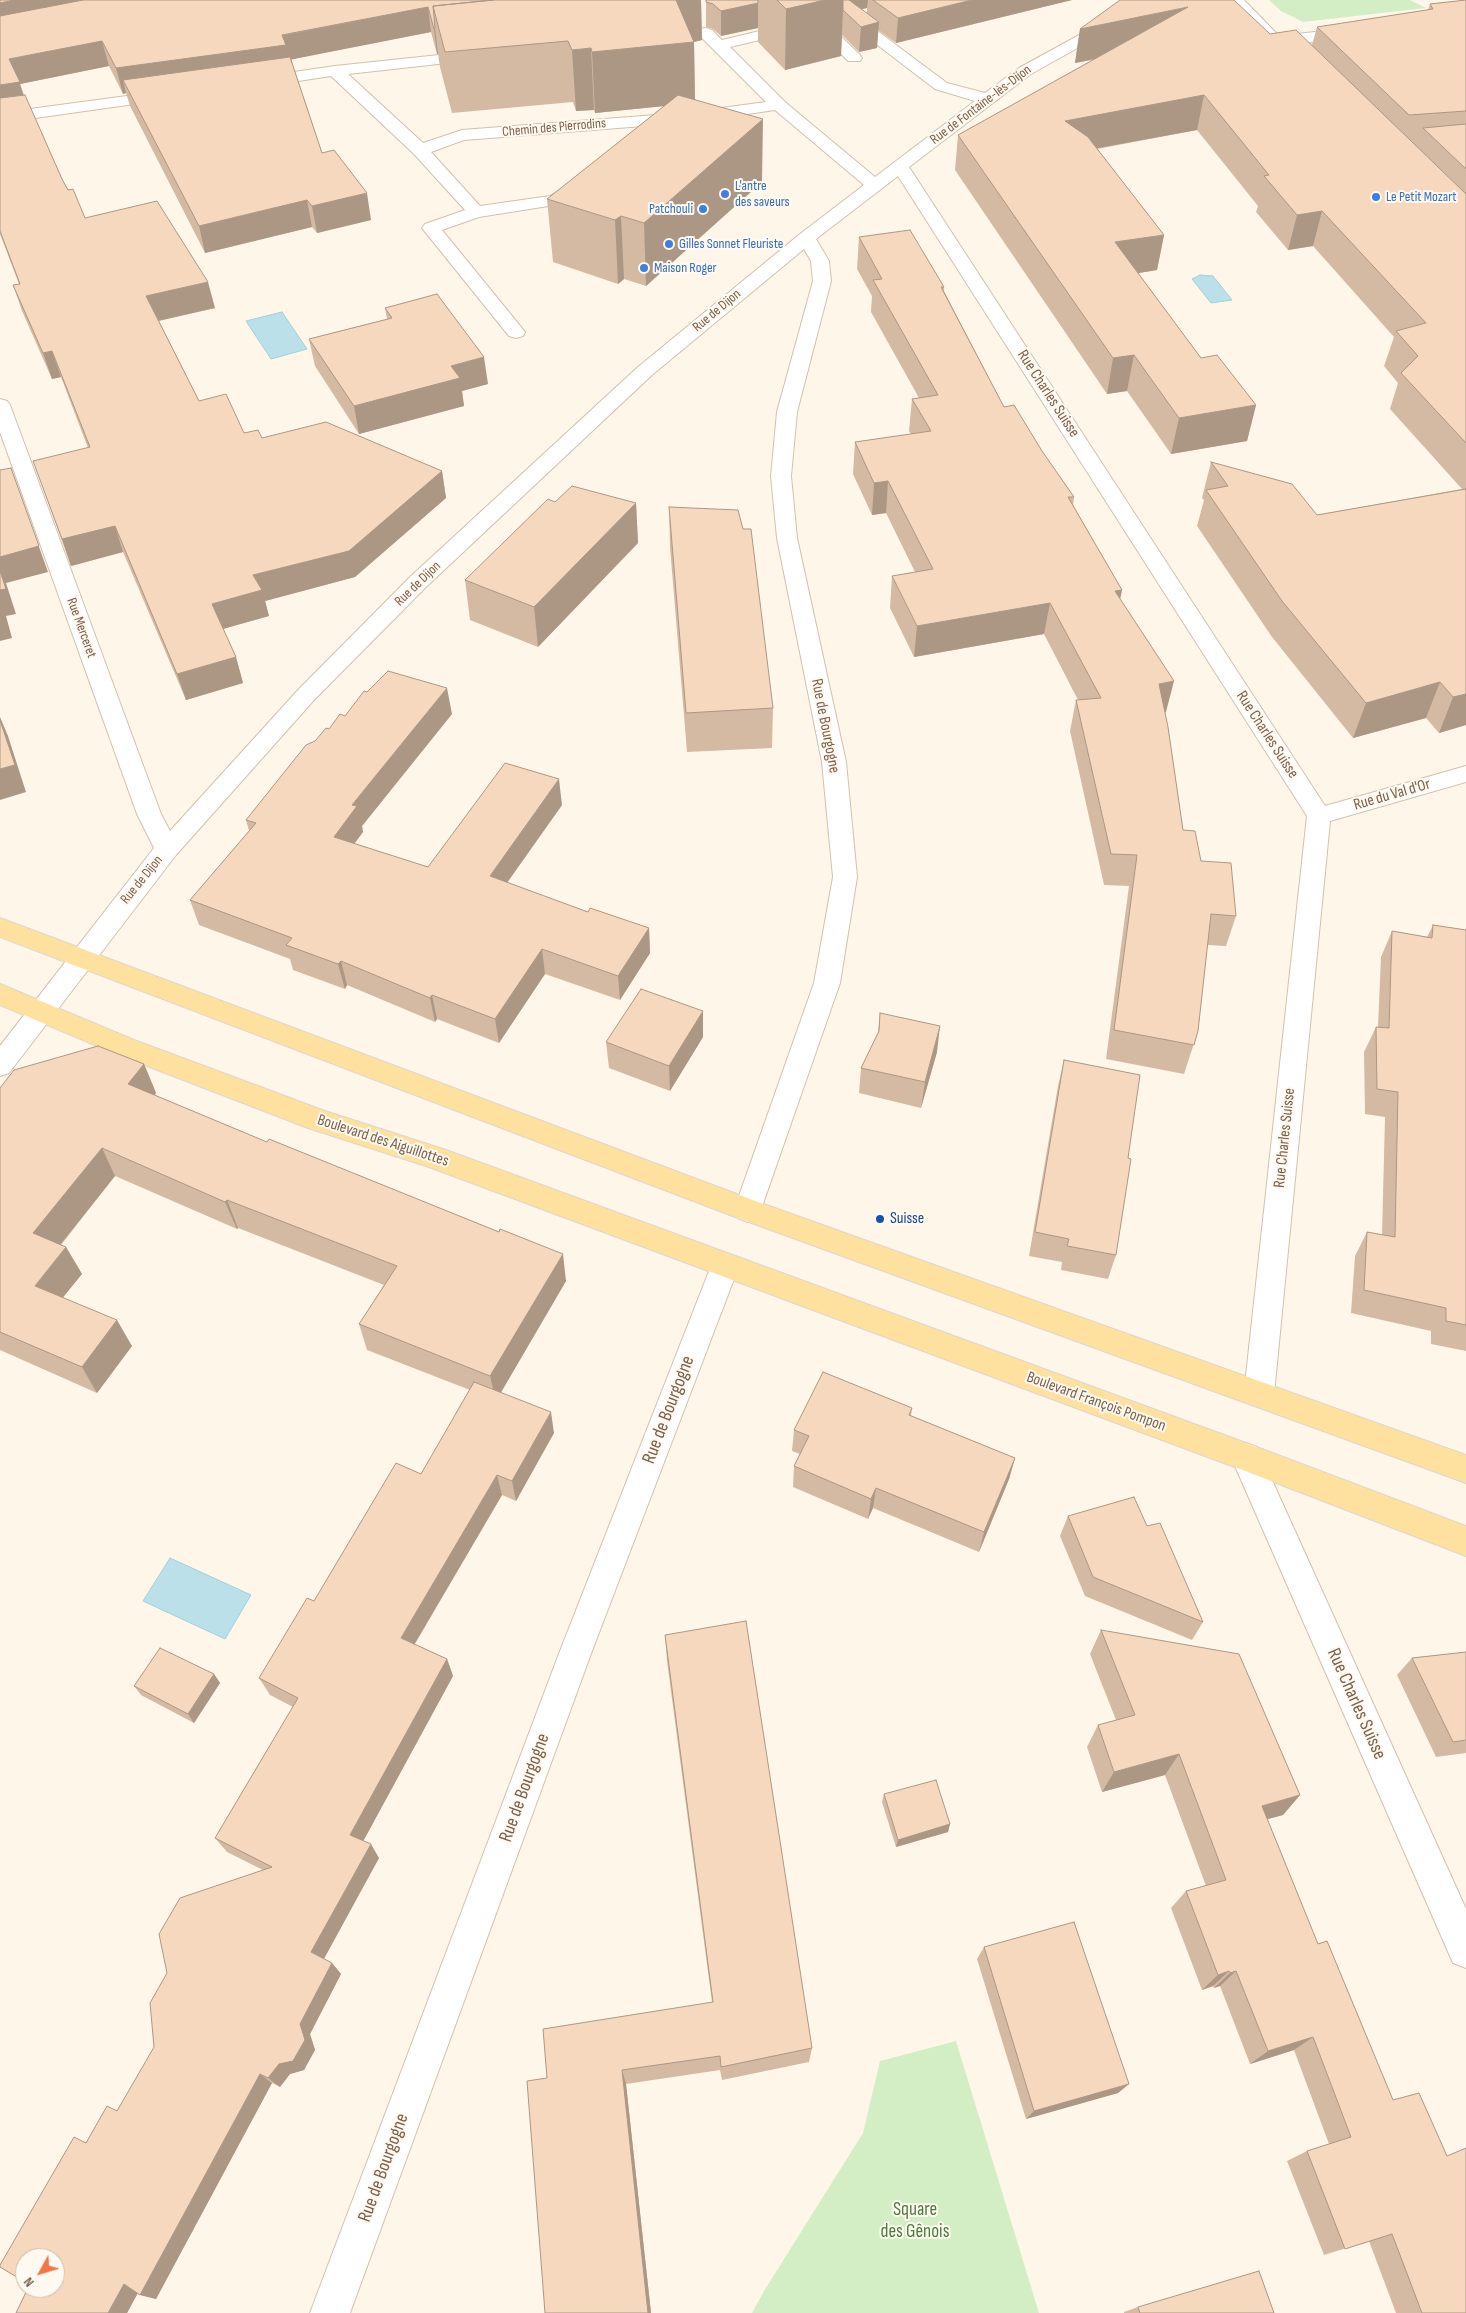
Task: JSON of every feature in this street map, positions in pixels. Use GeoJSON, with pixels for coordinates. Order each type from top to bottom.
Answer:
{"type":"FeatureCollection","features":[{"type":"Feature","properties":{"kind":"main road"},"geometry":{"type":"LineString","coordinates":[[0,927],[748,1210],[1466,1470]]}},
{"type":"Feature","properties":{"kind":"main road","name":"Boulevard des Aiguillottes"},"geometry":{"type":"LineString","coordinates":[[0,994],[41,1013],[318,1120],[436,1158],[726,1266]]}},
{"type":"Feature","properties":{"kind":"main road","name":"Boulevard François Pompon"},"geometry":{"type":"LineString","coordinates":[[726,1266],[1246,1457],[1466,1541]]}},
{"type":"Feature","properties":{"kind":"street","name":"Rue de Fontaine-lès-Dijon"},"geometry":{"type":"LineString","coordinates":[[900,166],[1025,71],[1148,4],[1174,0]]}},
{"type":"Feature","properties":{"kind":"street"},"geometry":{"type":"LineString","coordinates":[[1234,0],[1291,55]]}},
{"type":"Feature","properties":{"kind":"street"},"geometry":{"type":"LineString","coordinates":[[868,14],[850,18],[941,86],[987,99]]}},
{"type":"Feature","properties":{"kind":"street"},"geometry":{"type":"LineString","coordinates":[[696,34],[698,17]]}},
{"type":"Feature","properties":{"kind":"street"},"geometry":{"type":"LineString","coordinates":[[719,45],[818,22],[854,58]]}},
{"type":"Feature","properties":{"kind":"street"},"geometry":{"type":"LineString","coordinates":[[1277,41],[1368,31]]}},
{"type":"Feature","properties":{"kind":"street"},"geometry":{"type":"LineString","coordinates":[[647,39],[706,33],[780,105],[875,186]]}},
{"type":"Feature","properties":{"kind":"street"},"geometry":{"type":"LineString","coordinates":[[246,84],[335,71],[491,55]]}},
{"type":"Feature","properties":{"kind":"street"},"geometry":{"type":"LineString","coordinates":[[335,71],[420,150],[476,212]]}},
{"type":"Feature","properties":{"kind":"street"},"geometry":{"type":"LineString","coordinates":[[0,118],[177,94]]}},
{"type":"Feature","properties":{"kind":"street","name":"Chemin des Pierrodins"},"geometry":{"type":"LineString","coordinates":[[420,150],[462,136],[692,117],[780,105]]}},
{"type":"Feature","properties":{"kind":"street","name":"Chemin des Pierrodins"},"geometry":{"type":"LineString","coordinates":[[657,138],[692,117]]}},
{"type":"Feature","properties":{"kind":"street","name":"Rue de Dijon"},"geometry":{"type":"LineString","coordinates":[[0,1066],[167,849],[306,695],[418,582],[645,371],[806,238],[900,166]]}},
{"type":"Feature","properties":{"kind":"street","name":"Rue Charles Suisse"},"geometry":{"type":"LineString","coordinates":[[900,166],[1319,816],[1259,1394]]}},
{"type":"Feature","properties":{"kind":"street"},"geometry":{"type":"LineString","coordinates":[[516,332],[431,228],[476,212],[555,200],[598,174]]}},
{"type":"Feature","properties":{"kind":"street","name":"Rue de Bourgogne"},"geometry":{"type":"LineString","coordinates":[[748,1210],[827,983],[845,877],[834,762],[787,538],[781,476],[787,412],[822,281],[820,261],[806,238]]}},
{"type":"Feature","properties":{"kind":"street","name":"Rue Merceret"},"geometry":{"type":"LineString","coordinates":[[0,405],[149,814],[167,849]]}},
{"type":"Feature","properties":{"kind":"street","name":"Rue du Val d'Or"},"geometry":{"type":"LineString","coordinates":[[1319,816],[1466,774]]}},
{"type":"Feature","properties":{"kind":"street","name":"Rue de Bourgogne"},"geometry":{"type":"LineString","coordinates":[[330,2313],[573,1659],[726,1266]]}},
{"type":"Feature","properties":{"kind":"street","name":"Rue Charles Suisse"},"geometry":{"type":"LineString","coordinates":[[1246,1457],[1466,1950]]}},
{"type":"Feature","properties":{"kind":"green space"},"geometry":{"type":"Polygon","coordinates":[[[1269,0],[1410,0],[1426,8],[1303,22],[1281,11],[1269,0]]]}},
{"type":"Feature","properties":{"kind":"green space","name":"Square des Gênois"},"geometry":{"type":"Polygon","coordinates":[[[956,2041],[1039,2313],[752,2313],[863,2133],[880,2061],[956,2041]]]}},
{"type":"Feature","properties":{"kind":"water"},"geometry":{"type":"Polygon","coordinates":[[[1200,275],[1213,276],[1232,300],[1211,303],[1192,279],[1200,275]]]}},
{"type":"Feature","properties":{"kind":"water"},"geometry":{"type":"Polygon","coordinates":[[[282,312],[307,349],[271,359],[246,321],[282,312]]]}},
{"type":"Feature","properties":{"kind":"water"},"geometry":{"type":"Polygon","coordinates":[[[170,1558],[251,1595],[225,1639],[143,1601],[170,1558]]]}},
{"type":"Feature","properties":{"kind":"building"},"geometry":{"type":"Polygon","coordinates":[[[0,0],[14,0],[0,3],[0,0]]]}},
{"type":"Feature","properties":{"kind":"building"},"geometry":{"type":"Polygon","coordinates":[[[83,0],[493,0],[433,6],[434,29],[428,7],[282,35],[286,45],[116,68],[102,41],[9,59],[20,82],[0,85],[0,16],[83,0]]]}},
{"type":"Feature","properties":{"kind":"building"},"geometry":{"type":"Polygon","coordinates":[[[493,0],[676,0],[694,42],[592,52],[591,48],[572,50],[568,41],[445,52],[433,6],[493,0]]]}},
{"type":"Feature","properties":{"kind":"building"},"geometry":{"type":"Polygon","coordinates":[[[706,0],[758,0],[758,3],[721,11],[713,4],[706,2],[706,0]]]}},
{"type":"Feature","properties":{"kind":"building"},"geometry":{"type":"Polygon","coordinates":[[[777,0],[825,0],[786,9],[777,0]]]}},
{"type":"Feature","properties":{"kind":"building"},"geometry":{"type":"Polygon","coordinates":[[[843,0],[849,0],[879,22],[861,27],[843,10],[843,0]]]}},
{"type":"Feature","properties":{"kind":"building"},"geometry":{"type":"Polygon","coordinates":[[[873,0],[972,0],[898,18],[873,0]]]}},
{"type":"Feature","properties":{"kind":"building"},"geometry":{"type":"Polygon","coordinates":[[[1120,0],[1234,0],[1270,34],[1296,30],[1466,194],[1466,443],[1401,373],[1418,356],[1396,331],[1426,323],[1322,211],[1297,215],[1264,176],[1269,175],[1204,95],[1065,121],[1088,137],[1164,235],[1115,242],[1201,358],[1217,355],[1256,405],[1179,418],[1134,355],[1113,358],[958,135],[1188,7],[1080,29],[1120,0]]]}},
{"type":"Feature","properties":{"kind":"building"},"geometry":{"type":"Polygon","coordinates":[[[1466,0],[1466,111],[1409,115],[1317,27],[1433,9],[1430,4],[1466,0]]]}},
{"type":"Feature","properties":{"kind":"building"},"geometry":{"type":"Polygon","coordinates":[[[290,57],[322,153],[334,150],[367,193],[312,206],[307,200],[199,226],[123,80],[290,57]]]}},
{"type":"Feature","properties":{"kind":"building"},"geometry":{"type":"Polygon","coordinates":[[[25,95],[62,179],[68,190],[73,189],[85,218],[157,201],[208,282],[146,296],[199,401],[226,394],[244,433],[258,430],[262,438],[326,422],[442,471],[349,551],[253,575],[262,590],[212,604],[236,657],[177,674],[115,526],[62,539],[33,461],[90,447],[52,351],[43,353],[13,285],[20,284],[0,231],[0,98],[25,95]]]}},
{"type":"Feature","properties":{"kind":"building"},"geometry":{"type":"Polygon","coordinates":[[[678,95],[763,119],[644,223],[621,216],[615,220],[547,199],[678,95]]]}},
{"type":"Feature","properties":{"kind":"building"},"geometry":{"type":"Polygon","coordinates":[[[1466,124],[1466,169],[1423,128],[1466,124]]]}},
{"type":"Feature","properties":{"kind":"building"},"geometry":{"type":"Polygon","coordinates":[[[910,230],[944,287],[941,287],[1004,407],[1014,405],[1042,451],[1074,497],[1068,497],[1122,590],[1115,591],[1174,681],[1159,684],[1168,727],[1183,830],[1195,831],[1201,861],[1231,863],[1236,916],[1211,914],[1198,1031],[1194,1045],[1114,1030],[1137,855],[1111,854],[1076,700],[1101,698],[1050,603],[917,626],[892,576],[933,569],[888,481],[874,483],[855,442],[931,431],[912,399],[938,395],[873,280],[882,279],[859,237],[910,230]]]}},
{"type":"Feature","properties":{"kind":"building"},"geometry":{"type":"Polygon","coordinates":[[[437,294],[484,357],[451,366],[460,378],[354,406],[309,339],[392,318],[385,308],[437,294]]]}},
{"type":"Feature","properties":{"kind":"building"},"geometry":{"type":"Polygon","coordinates":[[[1211,462],[1292,484],[1317,515],[1466,489],[1466,694],[1453,697],[1440,682],[1366,703],[1282,601],[1206,490],[1228,486],[1211,462]]]}},
{"type":"Feature","properties":{"kind":"building"},"geometry":{"type":"Polygon","coordinates":[[[11,468],[39,546],[0,557],[0,470],[11,468]]]}},
{"type":"Feature","properties":{"kind":"building"},"geometry":{"type":"Polygon","coordinates":[[[572,486],[636,503],[534,607],[465,580],[548,499],[555,502],[572,486]]]}},
{"type":"Feature","properties":{"kind":"building"},"geometry":{"type":"Polygon","coordinates":[[[669,507],[738,510],[743,529],[751,529],[773,708],[686,713],[669,507]]]}},
{"type":"Feature","properties":{"kind":"building"},"geometry":{"type":"Polygon","coordinates":[[[0,571],[6,589],[0,590],[0,571]]]}},
{"type":"Feature","properties":{"kind":"building"},"geometry":{"type":"Polygon","coordinates":[[[388,671],[447,688],[352,805],[357,806],[334,837],[428,867],[505,763],[559,779],[490,876],[588,912],[590,908],[649,928],[618,976],[542,949],[495,1019],[432,995],[430,998],[341,961],[338,964],[286,945],[292,938],[190,900],[256,823],[246,820],[306,745],[315,741],[326,728],[329,729],[340,714],[345,716],[364,691],[367,692],[388,671]]]}},
{"type":"Feature","properties":{"kind":"building"},"geometry":{"type":"Polygon","coordinates":[[[0,720],[15,765],[0,769],[0,720]]]}},
{"type":"Feature","properties":{"kind":"building"},"geometry":{"type":"Polygon","coordinates":[[[1433,925],[1466,930],[1466,1325],[1446,1321],[1446,1308],[1364,1290],[1367,1232],[1395,1237],[1398,1092],[1377,1089],[1376,1027],[1389,1028],[1392,931],[1432,938],[1433,925]]]}},
{"type":"Feature","properties":{"kind":"building"},"geometry":{"type":"Polygon","coordinates":[[[641,989],[703,1011],[669,1066],[606,1042],[641,989]]]}},
{"type":"Feature","properties":{"kind":"building"},"geometry":{"type":"Polygon","coordinates":[[[880,1013],[940,1026],[925,1082],[861,1068],[879,1031],[880,1013]]]}},
{"type":"Feature","properties":{"kind":"building"},"geometry":{"type":"Polygon","coordinates":[[[98,1046],[144,1064],[128,1084],[267,1142],[269,1139],[499,1232],[500,1229],[563,1254],[490,1376],[359,1324],[397,1266],[227,1200],[225,1202],[102,1148],[33,1233],[66,1247],[35,1286],[117,1320],[82,1367],[0,1332],[0,1088],[14,1070],[98,1046]]]}},
{"type":"Feature","properties":{"kind":"building"},"geometry":{"type":"Polygon","coordinates":[[[1064,1060],[1140,1075],[1128,1158],[1131,1159],[1116,1255],[1067,1246],[1069,1239],[1035,1232],[1064,1060]]]}},
{"type":"Feature","properties":{"kind":"building"},"geometry":{"type":"Polygon","coordinates":[[[823,1372],[912,1408],[909,1415],[1015,1458],[984,1532],[876,1488],[871,1499],[794,1466],[809,1436],[794,1430],[823,1372]]]}},
{"type":"Feature","properties":{"kind":"building"},"geometry":{"type":"Polygon","coordinates":[[[474,1382],[551,1412],[512,1481],[497,1475],[401,1638],[447,1659],[350,1835],[371,1844],[311,1952],[332,1963],[300,2024],[305,2040],[293,2061],[279,2064],[268,2078],[260,2074],[140,2295],[124,2284],[108,2313],[16,2313],[23,2298],[65,2298],[65,2248],[15,2248],[15,2276],[0,2267],[0,2265],[74,2137],[86,2143],[107,2106],[117,2111],[154,2047],[150,2003],[167,1973],[159,1934],[180,1898],[272,1867],[215,1838],[298,1698],[259,1678],[307,1598],[314,1601],[396,1463],[421,1474],[474,1382]]]}},
{"type":"Feature","properties":{"kind":"building"},"geometry":{"type":"Polygon","coordinates":[[[1134,1497],[1147,1526],[1160,1523],[1203,1622],[1093,1577],[1068,1516],[1134,1497]]]}},
{"type":"Feature","properties":{"kind":"building"},"geometry":{"type":"Polygon","coordinates":[[[746,1621],[812,2048],[721,2067],[720,2056],[622,2070],[648,2313],[545,2313],[527,2081],[547,2078],[543,2029],[713,2002],[665,1635],[746,1621]]]}},
{"type":"Feature","properties":{"kind":"building"},"geometry":{"type":"Polygon","coordinates":[[[1101,1630],[1239,1654],[1300,1795],[1262,1806],[1318,1944],[1327,1941],[1393,2100],[1419,2093],[1447,2156],[1466,2148],[1466,2313],[1422,2313],[1392,2234],[1345,2249],[1307,2151],[1351,2137],[1313,2037],[1268,2051],[1236,1971],[1230,1973],[1229,1971],[1218,1975],[1186,1891],[1226,1880],[1179,1754],[1114,1772],[1098,1725],[1135,1715],[1101,1630]]]}},
{"type":"Feature","properties":{"kind":"building"},"geometry":{"type":"Polygon","coordinates":[[[160,1648],[214,1674],[188,1714],[134,1686],[160,1648]]]}},
{"type":"Feature","properties":{"kind":"building"},"geometry":{"type":"Polygon","coordinates":[[[1466,1652],[1466,1740],[1453,1742],[1412,1658],[1466,1652]]]}},
{"type":"Feature","properties":{"kind":"building"},"geometry":{"type":"Polygon","coordinates":[[[936,1780],[950,1824],[898,1840],[884,1794],[936,1780]]]}},
{"type":"Feature","properties":{"kind":"building"},"geometry":{"type":"Polygon","coordinates":[[[1074,1922],[1129,2084],[1034,2111],[984,1947],[1074,1922]]]}},
{"type":"Feature","properties":{"kind":"building"},"geometry":{"type":"Polygon","coordinates":[[[1259,2271],[1274,2313],[1140,2313],[1138,2307],[1259,2271]]]}},
{"type":"Feature","properties":{"kind":"place","name":"L'antre des saveurs"},"geometry":{"type":"Point","coordinates":[725,194]}},
{"type":"Feature","properties":{"kind":"place","name":"Le Petit Mozart"},"geometry":{"type":"Point","coordinates":[1376,197]}},
{"type":"Feature","properties":{"kind":"place","name":"Patchouli"},"geometry":{"type":"Point","coordinates":[703,209]}},
{"type":"Feature","properties":{"kind":"place","name":"Gilles Sonnet Fleuriste"},"geometry":{"type":"Point","coordinates":[669,244]}},
{"type":"Feature","properties":{"kind":"place","name":"Maison Roger"},"geometry":{"type":"Point","coordinates":[644,268]}},
{"type":"Feature","properties":{"kind":"place","name":"Suisse"},"geometry":{"type":"Point","coordinates":[880,1219]}}]}
